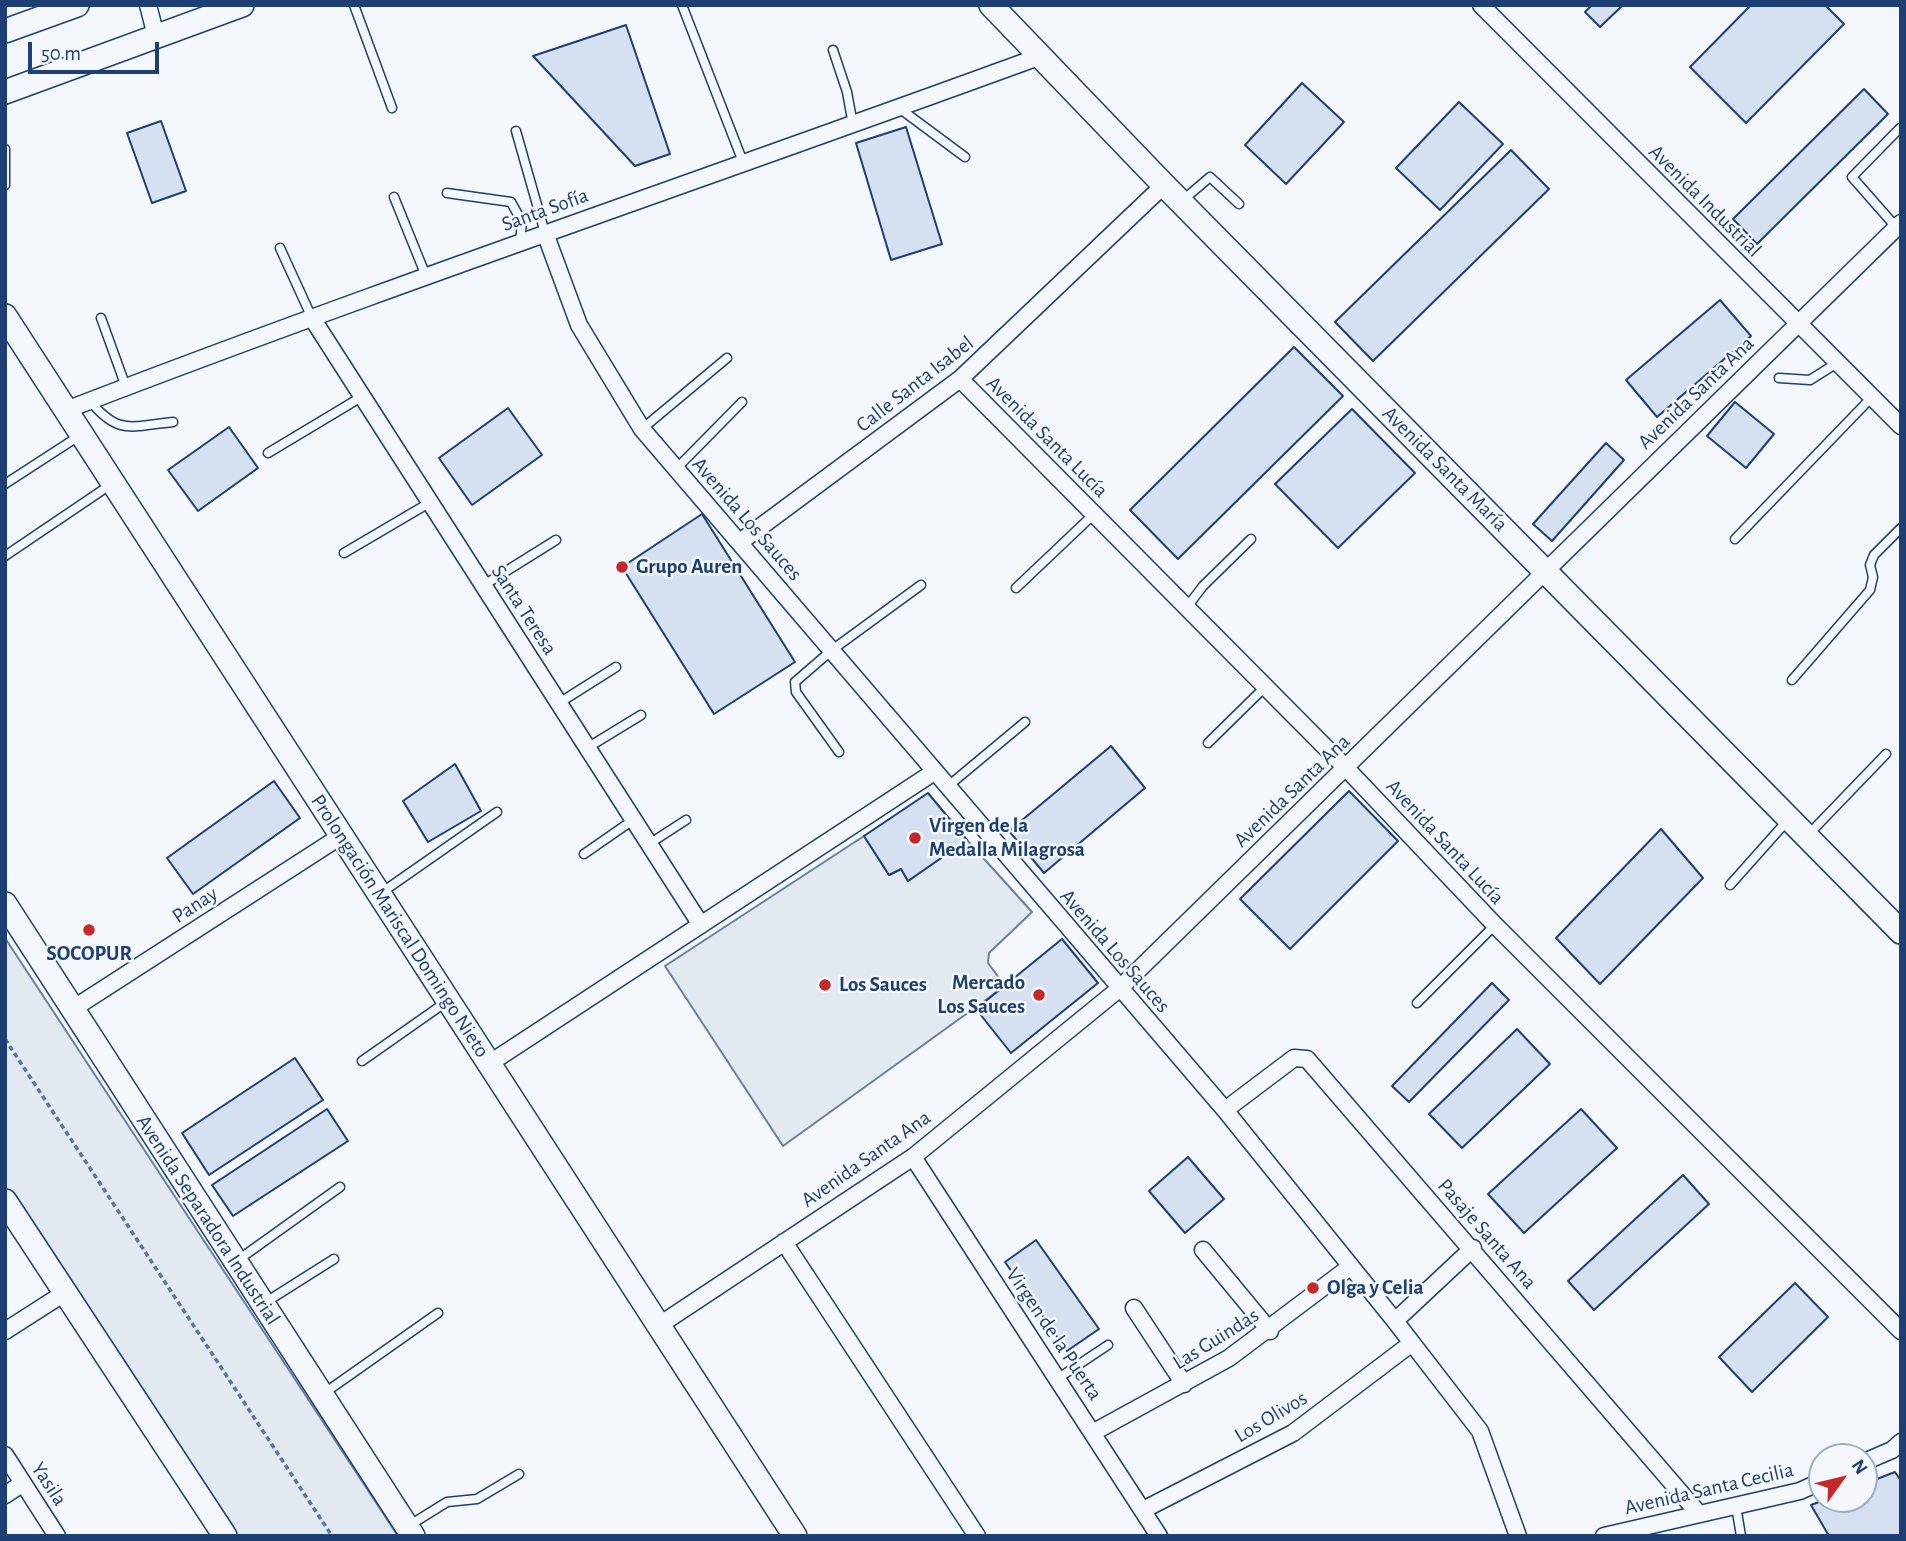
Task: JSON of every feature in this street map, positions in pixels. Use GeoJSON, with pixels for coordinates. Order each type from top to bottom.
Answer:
{"type":"FeatureCollection","features":[{"type":"Feature","properties":{"kind":"street"},"geometry":{"type":"LineString","coordinates":[[5,31],[43,11],[77,5]]}},
{"type":"Feature","properties":{"kind":"street"},"geometry":{"type":"LineString","coordinates":[[148,5],[156,36]]}},
{"type":"Feature","properties":{"kind":"street"},"geometry":{"type":"LineString","coordinates":[[5,92],[242,5]]}},
{"type":"Feature","properties":{"kind":"street","name":"Avenida Santa María"},"geometry":{"type":"LineString","coordinates":[[991,5],[1164,185],[1901,932]]}},
{"type":"Feature","properties":{"kind":"street","name":"Avenida Industrial"},"geometry":{"type":"LineString","coordinates":[[1481,5],[1901,426]]}},
{"type":"Feature","properties":{"kind":"street","name":"Santa Sofía"},"geometry":{"type":"LineString","coordinates":[[66,410],[313,317],[1041,56]]}},
{"type":"Feature","properties":{"kind":"street","name":"Calle Santa Isabel"},"geometry":{"type":"LineString","coordinates":[[740,542],[960,379],[1164,185]]}},
{"type":"Feature","properties":{"kind":"street","name":"Avenida Santa Ana"},"geometry":{"type":"LineString","coordinates":[[658,1326],[914,1157],[1119,989],[1797,323],[1899,227]]}},
{"type":"Feature","properties":{"kind":"street","name":"Avenida Los Sauces"},"geometry":{"type":"LineString","coordinates":[[545,233],[579,325],[642,429],[1225,1111],[1395,1321],[1480,1431],[1518,1536]]}},
{"type":"Feature","properties":{"kind":"street","name":"Prolongación Mariscal Domingo Nieto"},"geometry":{"type":"LineString","coordinates":[[5,316],[490,1063],[786,1533]]}},
{"type":"Feature","properties":{"kind":"street","name":"Santa Teresa"},"geometry":{"type":"LineString","coordinates":[[313,317],[429,503],[701,925]]}},
{"type":"Feature","properties":{"kind":"street","name":"Avenida Santa Lucía"},"geometry":{"type":"LineString","coordinates":[[960,379],[1346,768],[1495,925],[1901,1331]]}},
{"type":"Feature","properties":{"kind":"street"},"geometry":{"type":"LineString","coordinates":[[490,1063],[934,772]]}},
{"type":"Feature","properties":{"kind":"street","name":"Panay"},"geometry":{"type":"LineString","coordinates":[[71,1010],[341,836]]}},
{"type":"Feature","properties":{"kind":"street","name":"Avenida Separadora Industrial"},"geometry":{"type":"LineString","coordinates":[[5,904],[410,1531]]}},
{"type":"Feature","properties":{"kind":"street","name":"Pasaje Santa Ana"},"geometry":{"type":"LineString","coordinates":[[1225,1111],[1294,1058],[1307,1059],[1473,1248],[1699,1514]]}},
{"type":"Feature","properties":{"kind":"street","name":"Virgen de la Puerta"},"geometry":{"type":"LineString","coordinates":[[914,1157],[1159,1536]]}},
{"type":"Feature","properties":{"kind":"street"},"geometry":{"type":"LineString","coordinates":[[5,1201],[225,1536]]}},
{"type":"Feature","properties":{"kind":"street"},"geometry":{"type":"LineString","coordinates":[[784,1242],[977,1536]]}},
{"type":"Feature","properties":{"kind":"street"},"geometry":{"type":"LineString","coordinates":[[1395,1321],[1473,1248]]}},
{"type":"Feature","properties":{"kind":"street"},"geometry":{"type":"LineString","coordinates":[[1203,1250],[1270,1331]]}},
{"type":"Feature","properties":{"kind":"street","name":"Las Guindas"},"geometry":{"type":"LineString","coordinates":[[1094,1432],[1184,1384],[1270,1331],[1350,1267]]}},
{"type":"Feature","properties":{"kind":"street"},"geometry":{"type":"LineString","coordinates":[[5,1331],[66,1292]]}},
{"type":"Feature","properties":{"kind":"street"},"geometry":{"type":"LineString","coordinates":[[1134,1308],[1184,1384]]}},
{"type":"Feature","properties":{"kind":"street","name":"Los Olivos"},"geometry":{"type":"LineString","coordinates":[[1143,1510],[1293,1433],[1412,1343]]}},
{"type":"Feature","properties":{"kind":"street"},"geometry":{"type":"LineString","coordinates":[[1878,1456],[1892,1450],[1901,1442]]}},
{"type":"Feature","properties":{"kind":"street","name":"Yasila"},"geometry":{"type":"LineString","coordinates":[[5,1455],[57,1536]]}},
{"type":"Feature","properties":{"kind":"street"},"geometry":{"type":"LineString","coordinates":[[5,1495],[23,1483]]}},
{"type":"Feature","properties":{"kind":"street","name":"Avenida Santa Cecilia"},"geometry":{"type":"LineString","coordinates":[[1604,1536],[1808,1487]]}},
{"type":"Feature","properties":{"kind":"lane"},"geometry":{"type":"LineString","coordinates":[[354,5],[392,108]]}},
{"type":"Feature","properties":{"kind":"lane"},"geometry":{"type":"LineString","coordinates":[[682,5],[743,162]]}},
{"type":"Feature","properties":{"kind":"lane"},"geometry":{"type":"LineString","coordinates":[[832,50],[847,92],[853,125]]}},
{"type":"Feature","properties":{"kind":"lane"},"geometry":{"type":"LineString","coordinates":[[899,108],[965,157]]}},
{"type":"Feature","properties":{"kind":"lane"},"geometry":{"type":"LineString","coordinates":[[1899,227],[1852,177],[1900,128]]}},
{"type":"Feature","properties":{"kind":"lane"},"geometry":{"type":"LineString","coordinates":[[516,131],[545,233]]}},
{"type":"Feature","properties":{"kind":"lane"},"geometry":{"type":"LineString","coordinates":[[5,149],[5,185]]}},
{"type":"Feature","properties":{"kind":"lane"},"geometry":{"type":"LineString","coordinates":[[1181,202],[1210,177],[1239,204]]}},
{"type":"Feature","properties":{"kind":"lane"},"geometry":{"type":"LineString","coordinates":[[447,193],[511,202],[522,222],[520,242]]}},
{"type":"Feature","properties":{"kind":"lane"},"geometry":{"type":"LineString","coordinates":[[394,197],[426,276]]}},
{"type":"Feature","properties":{"kind":"lane"},"geometry":{"type":"LineString","coordinates":[[280,248],[313,317]]}},
{"type":"Feature","properties":{"kind":"lane"},"geometry":{"type":"LineString","coordinates":[[101,318],[126,387]]}},
{"type":"Feature","properties":{"kind":"lane"},"geometry":{"type":"LineString","coordinates":[[642,429],[727,358]]}},
{"type":"Feature","properties":{"kind":"lane"},"geometry":{"type":"LineString","coordinates":[[1779,378],[1810,380],[1837,363]]}},
{"type":"Feature","properties":{"kind":"lane"},"geometry":{"type":"LineString","coordinates":[[268,453],[363,396]]}},
{"type":"Feature","properties":{"kind":"lane"},"geometry":{"type":"LineString","coordinates":[[1735,539],[1872,397]]}},
{"type":"Feature","properties":{"kind":"lane"},"geometry":{"type":"LineString","coordinates":[[90,401],[111,425],[125,427],[173,422]]}},
{"type":"Feature","properties":{"kind":"lane"},"geometry":{"type":"LineString","coordinates":[[676,469],[742,402]]}},
{"type":"Feature","properties":{"kind":"lane"},"geometry":{"type":"LineString","coordinates":[[5,484],[82,435]]}},
{"type":"Feature","properties":{"kind":"lane"},"geometry":{"type":"LineString","coordinates":[[5,556],[113,483]]}},
{"type":"Feature","properties":{"kind":"lane"},"geometry":{"type":"LineString","coordinates":[[344,552],[429,503]]}},
{"type":"Feature","properties":{"kind":"lane"},"geometry":{"type":"LineString","coordinates":[[1016,588],[1094,514]]}},
{"type":"Feature","properties":{"kind":"lane"},"geometry":{"type":"LineString","coordinates":[[1792,680],[1870,590],[1873,578],[1870,565],[1874,555],[1901,528]]}},
{"type":"Feature","properties":{"kind":"lane"},"geometry":{"type":"LineString","coordinates":[[1187,607],[1251,539]]}},
{"type":"Feature","properties":{"kind":"lane"},"geometry":{"type":"LineString","coordinates":[[484,585],[556,540]]}},
{"type":"Feature","properties":{"kind":"lane"},"geometry":{"type":"LineString","coordinates":[[839,752],[796,692],[795,682],[832,650],[921,585]]}},
{"type":"Feature","properties":{"kind":"lane"},"geometry":{"type":"LineString","coordinates":[[559,703],[616,667]]}},
{"type":"Feature","properties":{"kind":"lane"},"geometry":{"type":"LineString","coordinates":[[1208,743],[1265,687]]}},
{"type":"Feature","properties":{"kind":"lane"},"geometry":{"type":"LineString","coordinates":[[587,748],[640,715]]}},
{"type":"Feature","properties":{"kind":"lane"},"geometry":{"type":"LineString","coordinates":[[947,788],[1025,722]]}},
{"type":"Feature","properties":{"kind":"lane"},"geometry":{"type":"LineString","coordinates":[[1807,836],[1886,754]]}},
{"type":"Feature","properties":{"kind":"lane"},"geometry":{"type":"LineString","coordinates":[[379,894],[497,812]]}},
{"type":"Feature","properties":{"kind":"lane"},"geometry":{"type":"LineString","coordinates":[[1730,885],[1789,818]]}},
{"type":"Feature","properties":{"kind":"lane"},"geometry":{"type":"LineString","coordinates":[[584,854],[633,820]]}},
{"type":"Feature","properties":{"kind":"lane"},"geometry":{"type":"LineString","coordinates":[[649,844],[686,820]]}},
{"type":"Feature","properties":{"kind":"lane"},"geometry":{"type":"LineString","coordinates":[[1417,1003],[1495,925]]}},
{"type":"Feature","properties":{"kind":"lane"},"geometry":{"type":"LineString","coordinates":[[362,1061],[449,1000]]}},
{"type":"Feature","properties":{"kind":"lane"},"geometry":{"type":"LineString","coordinates":[[235,1261],[340,1187]]}},
{"type":"Feature","properties":{"kind":"lane"},"geometry":{"type":"LineString","coordinates":[[263,1304],[334,1259]]}},
{"type":"Feature","properties":{"kind":"lane"},"geometry":{"type":"LineString","coordinates":[[320,1395],[438,1313]]}},
{"type":"Feature","properties":{"kind":"lane"},"geometry":{"type":"LineString","coordinates":[[1057,1379],[1108,1345]]}},
{"type":"Feature","properties":{"kind":"lane"},"geometry":{"type":"LineString","coordinates":[[410,1531],[447,1502],[477,1499],[519,1474]]}},
{"type":"Feature","properties":{"kind":"lane"},"geometry":{"type":"LineString","coordinates":[[1736,1506],[1741,1536]]}},
{"type":"Feature","properties":{"kind":"path"},"geometry":{"type":"LineString","coordinates":[[5,1039],[332,1536]]}},
{"type":"Feature","properties":{"kind":"shaded area","name":"Los Sauces"},"geometry":{"type":"Polygon","coordinates":[[[864,836],[889,875],[901,869],[908,881],[967,840],[1032,912],[989,953],[988,963],[1005,986],[783,1146],[665,966],[864,836]]]}},
{"type":"Feature","properties":{"kind":"shaded area"},"geometry":{"type":"Polygon","coordinates":[[[5,938],[398,1536],[230,1536],[5,1197],[5,938]]]}},
{"type":"Feature","properties":{"kind":"building"},"geometry":{"type":"Polygon","coordinates":[[[1592,5],[1623,5],[1600,27],[1585,12],[1592,5]]]}},
{"type":"Feature","properties":{"kind":"building"},"geometry":{"type":"Polygon","coordinates":[[[1751,5],[1825,5],[1844,24],[1746,123],[1690,67],[1751,5]]]}},
{"type":"Feature","properties":{"kind":"building"},"geometry":{"type":"Polygon","coordinates":[[[626,25],[670,154],[635,166],[533,56],[626,25]]]}},
{"type":"Feature","properties":{"kind":"building"},"geometry":{"type":"Polygon","coordinates":[[[1302,83],[1344,122],[1286,184],[1245,145],[1302,83]]]}},
{"type":"Feature","properties":{"kind":"building"},"geometry":{"type":"Polygon","coordinates":[[[1864,89],[1888,114],[1757,244],[1733,219],[1864,89]]]}},
{"type":"Feature","properties":{"kind":"building"},"geometry":{"type":"Polygon","coordinates":[[[1459,102],[1503,144],[1440,210],[1396,168],[1459,102]]]}},
{"type":"Feature","properties":{"kind":"building"},"geometry":{"type":"Polygon","coordinates":[[[161,121],[186,191],[152,203],[127,133],[161,121]]]}},
{"type":"Feature","properties":{"kind":"building"},"geometry":{"type":"Polygon","coordinates":[[[906,127],[942,244],[891,260],[856,143],[906,127]]]}},
{"type":"Feature","properties":{"kind":"building"},"geometry":{"type":"Polygon","coordinates":[[[1511,150],[1549,189],[1373,361],[1335,322],[1511,150]]]}},
{"type":"Feature","properties":{"kind":"building"},"geometry":{"type":"Polygon","coordinates":[[[1720,300],[1751,336],[1657,417],[1626,380],[1720,300]]]}},
{"type":"Feature","properties":{"kind":"building"},"geometry":{"type":"Polygon","coordinates":[[[1294,347],[1343,396],[1178,559],[1130,510],[1294,347]]]}},
{"type":"Feature","properties":{"kind":"building"},"geometry":{"type":"Polygon","coordinates":[[[1735,402],[1774,434],[1746,468],[1707,436],[1735,402]]]}},
{"type":"Feature","properties":{"kind":"building"},"geometry":{"type":"Polygon","coordinates":[[[508,408],[542,455],[472,505],[439,458],[508,408]]]}},
{"type":"Feature","properties":{"kind":"building"},"geometry":{"type":"Polygon","coordinates":[[[1352,409],[1415,473],[1338,548],[1275,484],[1352,409]]]}},
{"type":"Feature","properties":{"kind":"building"},"geometry":{"type":"Polygon","coordinates":[[[229,427],[258,468],[198,511],[168,470],[229,427]]]}},
{"type":"Feature","properties":{"kind":"building"},"geometry":{"type":"Polygon","coordinates":[[[1606,443],[1624,460],[1552,541],[1533,524],[1606,443]]]}},
{"type":"Feature","properties":{"kind":"building"},"geometry":{"type":"Polygon","coordinates":[[[702,514],[795,662],[714,714],[622,567],[702,514]]]}},
{"type":"Feature","properties":{"kind":"building"},"geometry":{"type":"Polygon","coordinates":[[[1111,746],[1145,788],[1044,873],[1009,831],[1111,746]]]}},
{"type":"Feature","properties":{"kind":"building"},"geometry":{"type":"Polygon","coordinates":[[[455,764],[481,811],[428,842],[403,801],[455,764]]]}},
{"type":"Feature","properties":{"kind":"building"},"geometry":{"type":"Polygon","coordinates":[[[274,781],[300,818],[193,894],[167,858],[274,781]]]}},
{"type":"Feature","properties":{"kind":"building"},"geometry":{"type":"Polygon","coordinates":[[[1349,791],[1398,841],[1290,949],[1240,899],[1349,791]]]}},
{"type":"Feature","properties":{"kind":"building","name":"Virgen de la Medalla Milagrosa"},"geometry":{"type":"Polygon","coordinates":[[[928,793],[967,840],[908,881],[901,869],[889,875],[864,836],[928,793]]]}},
{"type":"Feature","properties":{"kind":"building"},"geometry":{"type":"Polygon","coordinates":[[[1661,829],[1703,878],[1600,984],[1556,938],[1661,829]]]}},
{"type":"Feature","properties":{"kind":"building","name":"Mercado Los Sauces"},"geometry":{"type":"Polygon","coordinates":[[[1062,939],[1098,983],[1011,1053],[976,1009],[1062,939]]]}},
{"type":"Feature","properties":{"kind":"building"},"geometry":{"type":"Polygon","coordinates":[[[1492,983],[1509,1000],[1409,1102],[1392,1086],[1492,983]]]}},
{"type":"Feature","properties":{"kind":"building"},"geometry":{"type":"Polygon","coordinates":[[[1517,1029],[1550,1064],[1462,1148],[1429,1114],[1517,1029]]]}},
{"type":"Feature","properties":{"kind":"building"},"geometry":{"type":"Polygon","coordinates":[[[295,1058],[323,1100],[209,1175],[182,1133],[295,1058]]]}},
{"type":"Feature","properties":{"kind":"building"},"geometry":{"type":"Polygon","coordinates":[[[327,1109],[348,1141],[233,1216],[212,1185],[327,1109]]]}},
{"type":"Feature","properties":{"kind":"building"},"geometry":{"type":"Polygon","coordinates":[[[1581,1109],[1617,1148],[1524,1233],[1488,1194],[1581,1109]]]}},
{"type":"Feature","properties":{"kind":"building"},"geometry":{"type":"Polygon","coordinates":[[[1188,1157],[1224,1199],[1185,1233],[1149,1191],[1188,1157]]]}},
{"type":"Feature","properties":{"kind":"building"},"geometry":{"type":"Polygon","coordinates":[[[1683,1175],[1709,1204],[1594,1310],[1568,1281],[1683,1175]]]}},
{"type":"Feature","properties":{"kind":"building"},"geometry":{"type":"Polygon","coordinates":[[[1036,1240],[1099,1329],[1067,1351],[1005,1262],[1036,1240]]]}},
{"type":"Feature","properties":{"kind":"building"},"geometry":{"type":"Polygon","coordinates":[[[1795,1283],[1828,1317],[1752,1392],[1719,1357],[1795,1283]]]}},
{"type":"Feature","properties":{"kind":"building"},"geometry":{"type":"Polygon","coordinates":[[[1895,1472],[1901,1481],[1901,1536],[1829,1536],[1816,1513],[1878,1513],[1878,1479],[1895,1472]]]}},
{"type":"Feature","properties":{"kind":"place","name":"Grupo Auren"},"geometry":{"type":"Point","coordinates":[622,567]}},
{"type":"Feature","properties":{"kind":"place","name":"Virgen de la Medalla Milagrosa"},"geometry":{"type":"Point","coordinates":[915,838]}},
{"type":"Feature","properties":{"kind":"place","name":"SOCOPUR"},"geometry":{"type":"Point","coordinates":[89,930]}},
{"type":"Feature","properties":{"kind":"place","name":"Los Sauces"},"geometry":{"type":"Point","coordinates":[825,985]}},
{"type":"Feature","properties":{"kind":"place","name":"Mercado Los Sauces"},"geometry":{"type":"Point","coordinates":[1039,995]}},
{"type":"Feature","properties":{"kind":"place","name":"Olga y Celia"},"geometry":{"type":"Point","coordinates":[1313,1288]}}]}
